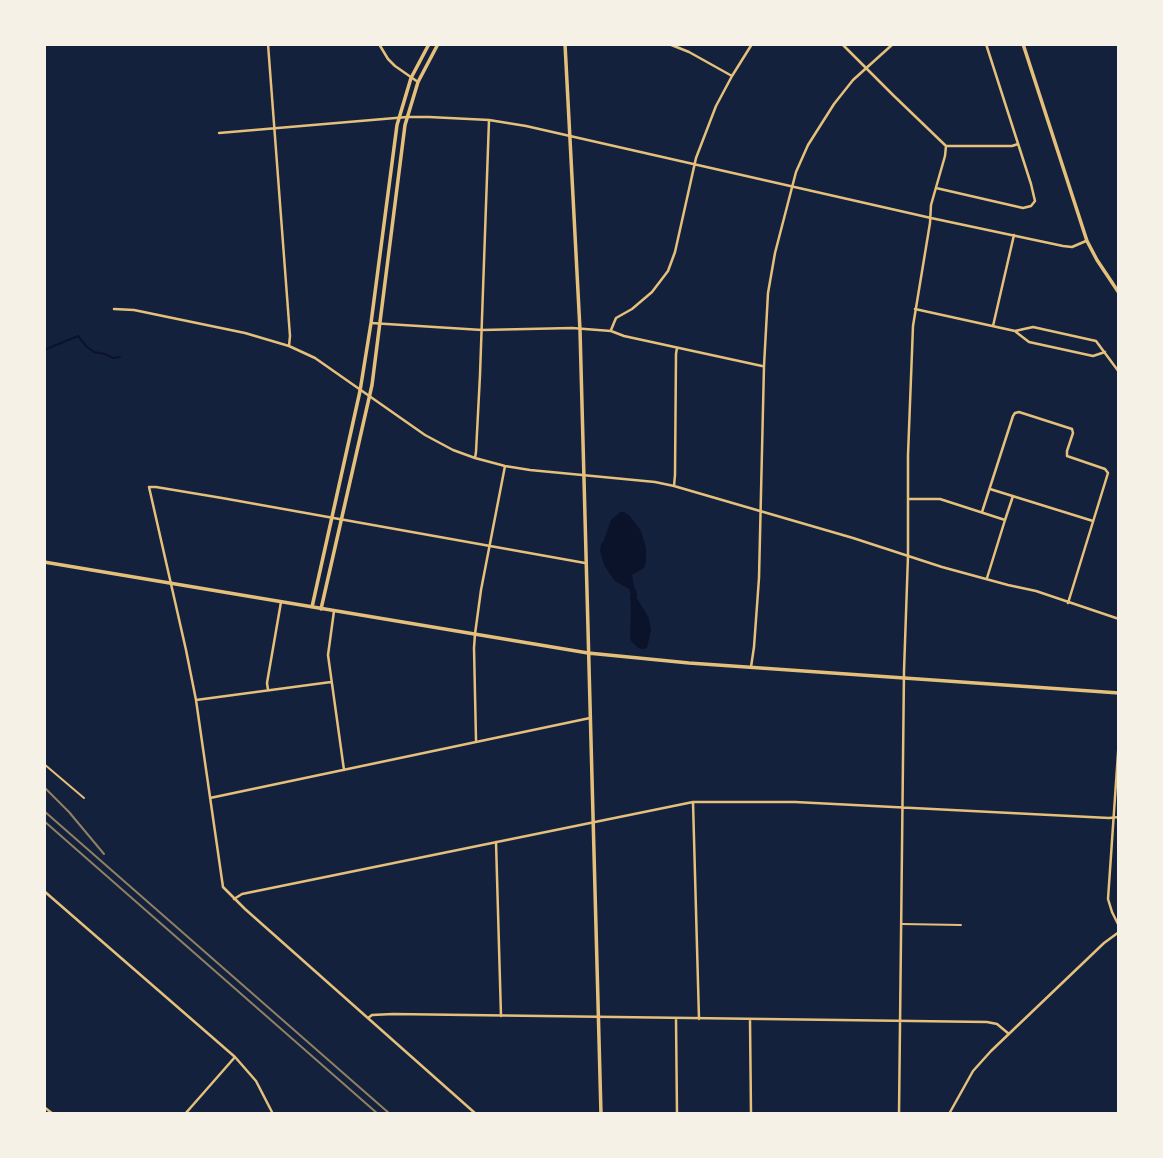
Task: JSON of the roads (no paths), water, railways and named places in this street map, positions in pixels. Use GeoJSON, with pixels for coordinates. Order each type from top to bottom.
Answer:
{"type":"FeatureCollection","features":[{"type":"Feature","properties":{"kind":"street"},"geometry":{"type":"LineString","coordinates":[[268,44],[289,346]]}},
{"type":"Feature","properties":{"kind":"street"},"geometry":{"type":"LineString","coordinates":[[379,44],[388,59],[418,82]]}},
{"type":"Feature","properties":{"kind":"street"},"geometry":{"type":"LineString","coordinates":[[312,607],[360,391],[398,118],[411,78],[429,44]]}},
{"type":"Feature","properties":{"kind":"street"},"geometry":{"type":"LineString","coordinates":[[321,609],[372,385],[407,117],[418,82],[438,44]]}},
{"type":"Feature","properties":{"kind":"street"},"geometry":{"type":"LineString","coordinates":[[565,44],[580,330],[601,1114]]}},
{"type":"Feature","properties":{"kind":"street"},"geometry":{"type":"LineString","coordinates":[[669,44],[732,76]]}},
{"type":"Feature","properties":{"kind":"street"},"geometry":{"type":"LineString","coordinates":[[611,331],[615,318],[632,309],[652,292],[668,271],[675,252],[695,164],[716,106],[752,44]]}},
{"type":"Feature","properties":{"kind":"street"},"geometry":{"type":"LineString","coordinates":[[842,44],[946,146],[1018,144]]}},
{"type":"Feature","properties":{"kind":"street"},"geometry":{"type":"LineString","coordinates":[[751,668],[758,592],[764,366],[771,273],[796,172],[808,145],[843,92],[865,67],[892,44]]}},
{"type":"Feature","properties":{"kind":"street"},"geometry":{"type":"LineString","coordinates":[[936,188],[1023,208],[1031,206],[1035,201],[986,44]]}},
{"type":"Feature","properties":{"kind":"street"},"geometry":{"type":"LineString","coordinates":[[1023,44],[1087,241],[1119,293]]}},
{"type":"Feature","properties":{"kind":"street"},"geometry":{"type":"LineString","coordinates":[[219,133],[407,117],[489,120],[1072,247],[1087,241]]}},
{"type":"Feature","properties":{"kind":"street"},"geometry":{"type":"LineString","coordinates":[[475,458],[489,120]]}},
{"type":"Feature","properties":{"kind":"street"},"geometry":{"type":"LineString","coordinates":[[899,1114],[908,455],[915,309],[931,205],[946,146]]}},
{"type":"Feature","properties":{"kind":"street"},"geometry":{"type":"LineString","coordinates":[[993,326],[1014,235]]}},
{"type":"Feature","properties":{"kind":"street"},"geometry":{"type":"LineString","coordinates":[[114,309],[134,310],[245,333],[289,346],[314,358],[425,435],[475,458],[530,470],[674,486],[986,579],[1026,588],[1119,619]]}},
{"type":"Feature","properties":{"kind":"street"},"geometry":{"type":"LineString","coordinates":[[915,309],[1015,331],[1033,327],[1088,339],[1098,343],[1119,372]]}},
{"type":"Feature","properties":{"kind":"street"},"geometry":{"type":"LineString","coordinates":[[371,323],[482,330],[572,328],[611,331],[764,366]]}},
{"type":"Feature","properties":{"kind":"street"},"geometry":{"type":"LineString","coordinates":[[1015,331],[1029,342],[1093,356],[1105,352]]}},
{"type":"Feature","properties":{"kind":"street"},"geometry":{"type":"LineString","coordinates":[[674,486],[677,348]]}},
{"type":"Feature","properties":{"kind":"street"},"geometry":{"type":"LineString","coordinates":[[982,513],[1013,416],[1019,412],[1070,428],[1073,433],[1067,456],[1107,471],[1068,603]]}},
{"type":"Feature","properties":{"kind":"street"},"geometry":{"type":"LineString","coordinates":[[477,741],[475,634],[505,466]]}},
{"type":"Feature","properties":{"kind":"street"},"geometry":{"type":"LineString","coordinates":[[476,1114],[234,899],[222,884],[196,700],[149,487],[156,486],[586,563]]}},
{"type":"Feature","properties":{"kind":"street"},"geometry":{"type":"LineString","coordinates":[[990,489],[1093,521]]}},
{"type":"Feature","properties":{"kind":"street"},"geometry":{"type":"LineString","coordinates":[[986,579],[1013,496]]}},
{"type":"Feature","properties":{"kind":"street"},"geometry":{"type":"LineString","coordinates":[[908,499],[940,499],[1005,520]]}},
{"type":"Feature","properties":{"kind":"street"},"geometry":{"type":"LineString","coordinates":[[44,562],[588,653],[669,662],[1119,693]]}},
{"type":"Feature","properties":{"kind":"street"},"geometry":{"type":"LineString","coordinates":[[268,690],[281,602]]}},
{"type":"Feature","properties":{"kind":"street"},"geometry":{"type":"LineString","coordinates":[[334,611],[329,649],[331,682],[344,770]]}},
{"type":"Feature","properties":{"kind":"street"},"geometry":{"type":"LineString","coordinates":[[196,700],[331,682]]}},
{"type":"Feature","properties":{"kind":"street"},"geometry":{"type":"LineString","coordinates":[[210,798],[590,718]]}},
{"type":"Feature","properties":{"kind":"street"},"geometry":{"type":"LineString","coordinates":[[1119,739],[1117,816],[1108,899],[1119,926]]}},
{"type":"Feature","properties":{"kind":"street"},"geometry":{"type":"LineString","coordinates":[[693,802],[699,1019]]}},
{"type":"Feature","properties":{"kind":"street"},"geometry":{"type":"LineString","coordinates":[[234,899],[242,894],[693,802],[795,802],[1109,818],[1117,816]]}},
{"type":"Feature","properties":{"kind":"street"},"geometry":{"type":"LineString","coordinates":[[496,842],[501,1016]]}},
{"type":"Feature","properties":{"kind":"street"},"geometry":{"type":"LineString","coordinates":[[44,891],[235,1057],[256,1081],[273,1114]]}},
{"type":"Feature","properties":{"kind":"street"},"geometry":{"type":"LineString","coordinates":[[949,1114],[973,1071],[991,1051],[1104,943],[1119,932]]}},
{"type":"Feature","properties":{"kind":"street"},"geometry":{"type":"LineString","coordinates":[[368,1018],[372,1015],[393,1014],[992,1022],[1009,1034]]}},
{"type":"Feature","properties":{"kind":"street"},"geometry":{"type":"LineString","coordinates":[[676,1019],[677,1114]]}},
{"type":"Feature","properties":{"kind":"street"},"geometry":{"type":"LineString","coordinates":[[750,1019],[751,1114]]}},
{"type":"Feature","properties":{"kind":"street"},"geometry":{"type":"LineString","coordinates":[[185,1114],[235,1057]]}},
{"type":"Feature","properties":{"kind":"street"},"geometry":{"type":"LineString","coordinates":[[44,1107],[53,1114]]}},
{"type":"Feature","properties":{"kind":"street"},"geometry":{"type":"LineString","coordinates":[[486,1114],[584,1114]]}},
{"type":"Feature","properties":{"kind":"lane"},"geometry":{"type":"LineString","coordinates":[[44,764],[84,798]]}},
{"type":"Feature","properties":{"kind":"lane"},"geometry":{"type":"LineString","coordinates":[[901,924],[961,925]]}},
{"type":"Feature","properties":{"kind":"water"},"geometry":{"type":"Polygon","coordinates":[[[620,512],[630,516],[641,531],[646,548],[646,563],[644,568],[632,575],[635,591],[631,592],[615,581],[604,565],[600,551],[611,520],[620,512]]]}},
{"type":"Feature","properties":{"kind":"water"},"geometry":{"type":"Polygon","coordinates":[[[635,595],[649,618],[651,630],[647,648],[643,649],[638,648],[630,637],[630,596],[635,595]]]}},
{"type":"Feature","properties":{"kind":"waterway"},"geometry":{"type":"LineString","coordinates":[[44,350],[78,336],[94,352],[113,358],[120,357]]}},
{"type":"Feature","properties":{"kind":"waterway"},"geometry":{"type":"LineString","coordinates":[[633,591],[634,595]]}},
{"type":"Feature","properties":{"kind":"tram line"},"geometry":{"type":"LineString","coordinates":[[44,787],[104,854]]}},
{"type":"Feature","properties":{"kind":"tram line"},"geometry":{"type":"LineString","coordinates":[[44,811],[390,1114]]}},
{"type":"Feature","properties":{"kind":"railway"},"geometry":{"type":"LineString","coordinates":[[44,821],[378,1114]]}}]}
